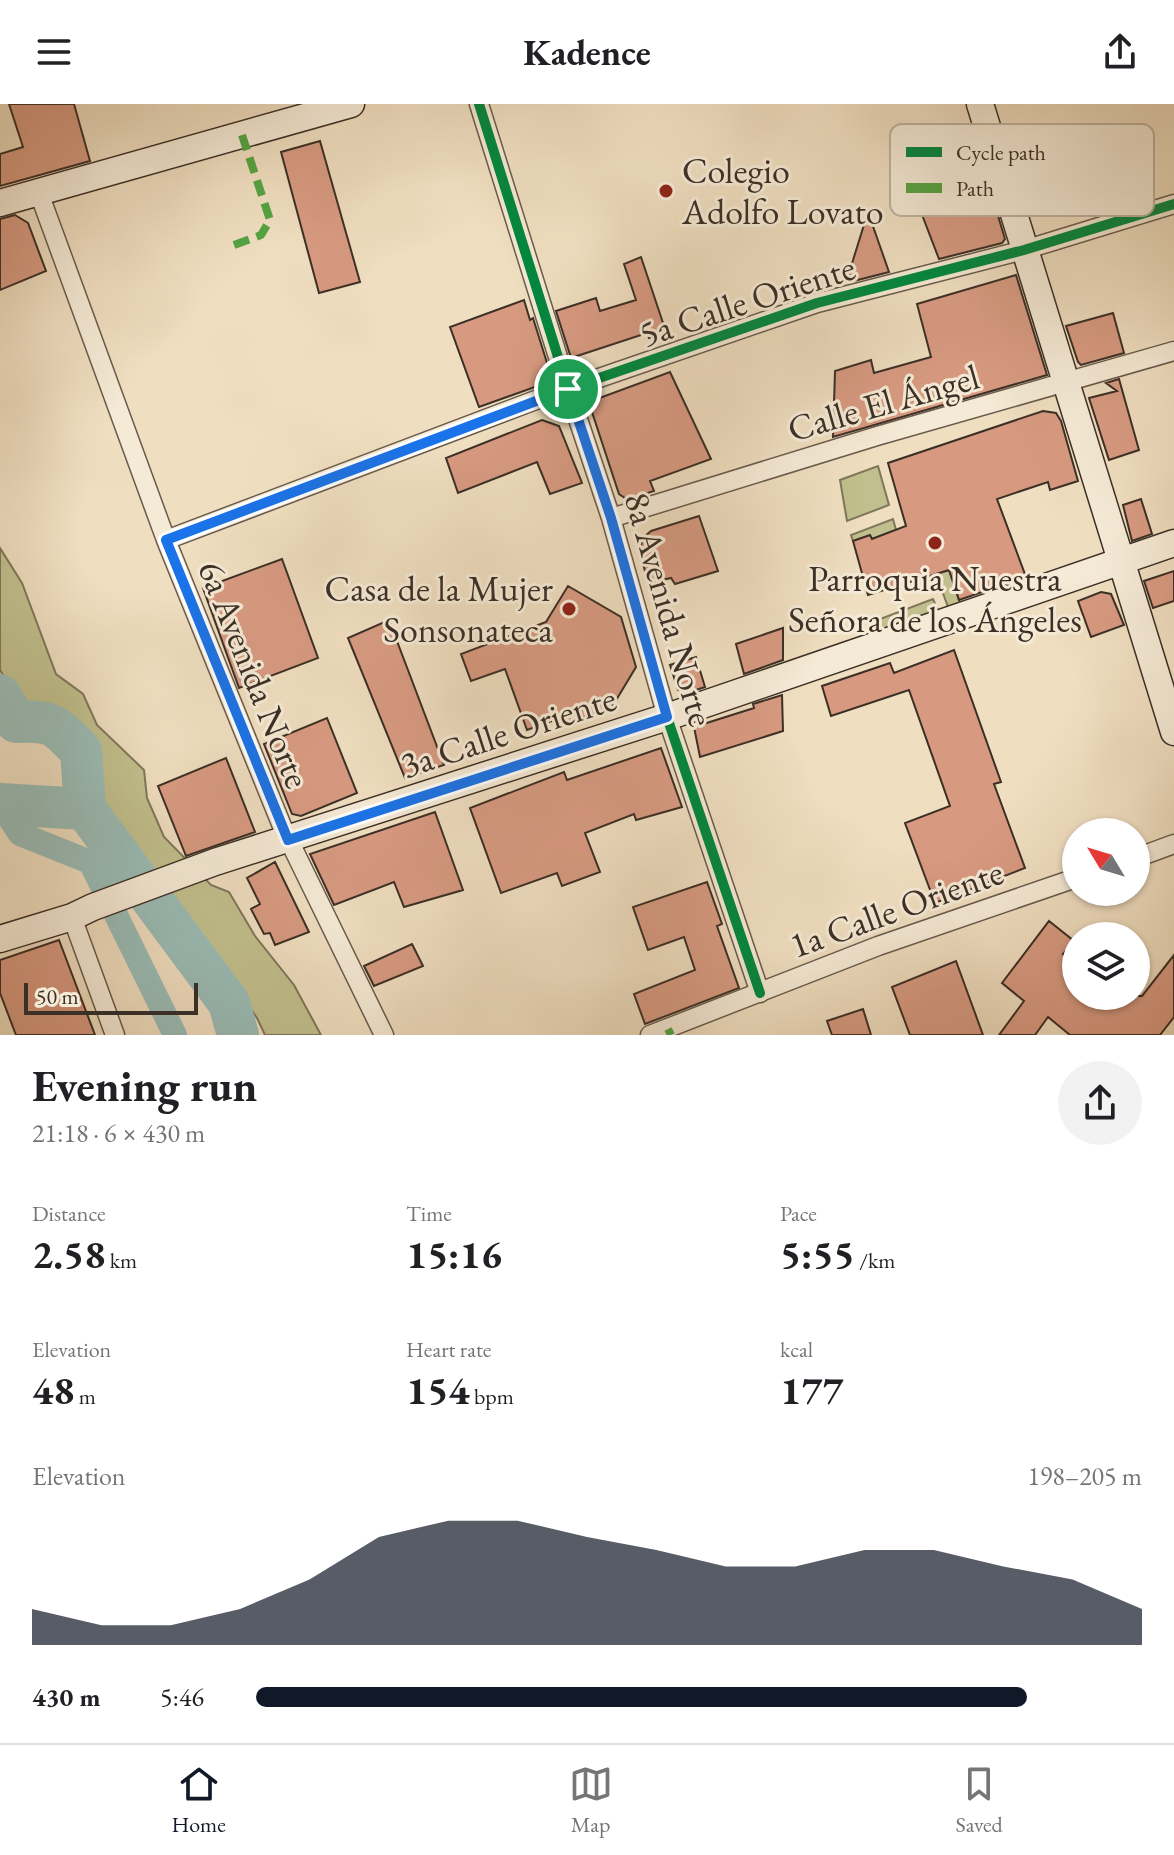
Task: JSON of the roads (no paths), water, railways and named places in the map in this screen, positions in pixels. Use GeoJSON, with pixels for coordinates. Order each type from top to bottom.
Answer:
{"type":"FeatureCollection","features":[{"type":"Feature","properties":{"kind":"main road"},"geometry":{"type":"LineString","coordinates":[[0,203],[351,104]]}},
{"type":"Feature","properties":{"kind":"main road"},"geometry":{"type":"LineString","coordinates":[[980,104],[986,124]]}},
{"type":"Feature","properties":{"kind":"main road"},"geometry":{"type":"LineString","coordinates":[[1014,216],[1174,732]]}},
{"type":"Feature","properties":{"kind":"main road","name":"3a Calle Oriente"},"geometry":{"type":"LineString","coordinates":[[0,939],[83,912],[215,862],[667,717],[1174,543]]}},
{"type":"Feature","properties":{"kind":"street","name":"8a Avenida Norte"},"geometry":{"type":"LineString","coordinates":[[479,104],[611,518],[667,717],[760,993]]}},
{"type":"Feature","properties":{"kind":"street","name":"6a Avenida Norte"},"geometry":{"type":"LineString","coordinates":[[39,193],[166,540],[288,840],[384,1035]]}},
{"type":"Feature","properties":{"kind":"street","name":"5a Calle Oriente"},"geometry":{"type":"LineString","coordinates":[[1154,210],[1174,204]]}},
{"type":"Feature","properties":{"kind":"street","name":"5a Calle Oriente"},"geometry":{"type":"LineString","coordinates":[[166,540],[568,389],[826,300],[1024,250],[1135,216]]}},
{"type":"Feature","properties":{"kind":"street","name":"Calle El Ángel"},"geometry":{"type":"LineString","coordinates":[[611,518],[1174,351]]}},
{"type":"Feature","properties":{"kind":"street"},"geometry":{"type":"LineString","coordinates":[[1150,853],[1174,844]]}},
{"type":"Feature","properties":{"kind":"street","name":"1a Calle Oriente"},"geometry":{"type":"LineString","coordinates":[[650,1035],[670,1032],[878,946],[1062,883]]}},
{"type":"Feature","properties":{"kind":"street"},"geometry":{"type":"LineString","coordinates":[[83,912],[115,1035]]}},
{"type":"Feature","properties":{"kind":"waterway"},"geometry":{"type":"LineString","coordinates":[[0,695],[16,722],[39,722],[53,726],[81,751],[85,809],[229,1003],[238,1035]]}},
{"type":"Feature","properties":{"kind":"waterway"},"geometry":{"type":"LineString","coordinates":[[0,804],[20,834],[90,862],[175,1035]]}},
{"type":"Feature","properties":{"kind":"waterway"},"geometry":{"type":"LineString","coordinates":[[0,804],[85,809]]}},
{"type":"Feature","properties":{"kind":"place","name":"Colegio Adolfo Lovato"},"geometry":{"type":"Point","coordinates":[666,191]}},
{"type":"Feature","properties":{"kind":"place","name":"Parroquia Nuestra Señora de los Ángeles"},"geometry":{"type":"Point","coordinates":[935,543]}},
{"type":"Feature","properties":{"kind":"place","name":"Casa de la Mujer Sonsonateca"},"geometry":{"type":"Point","coordinates":[569,609]}}]}
